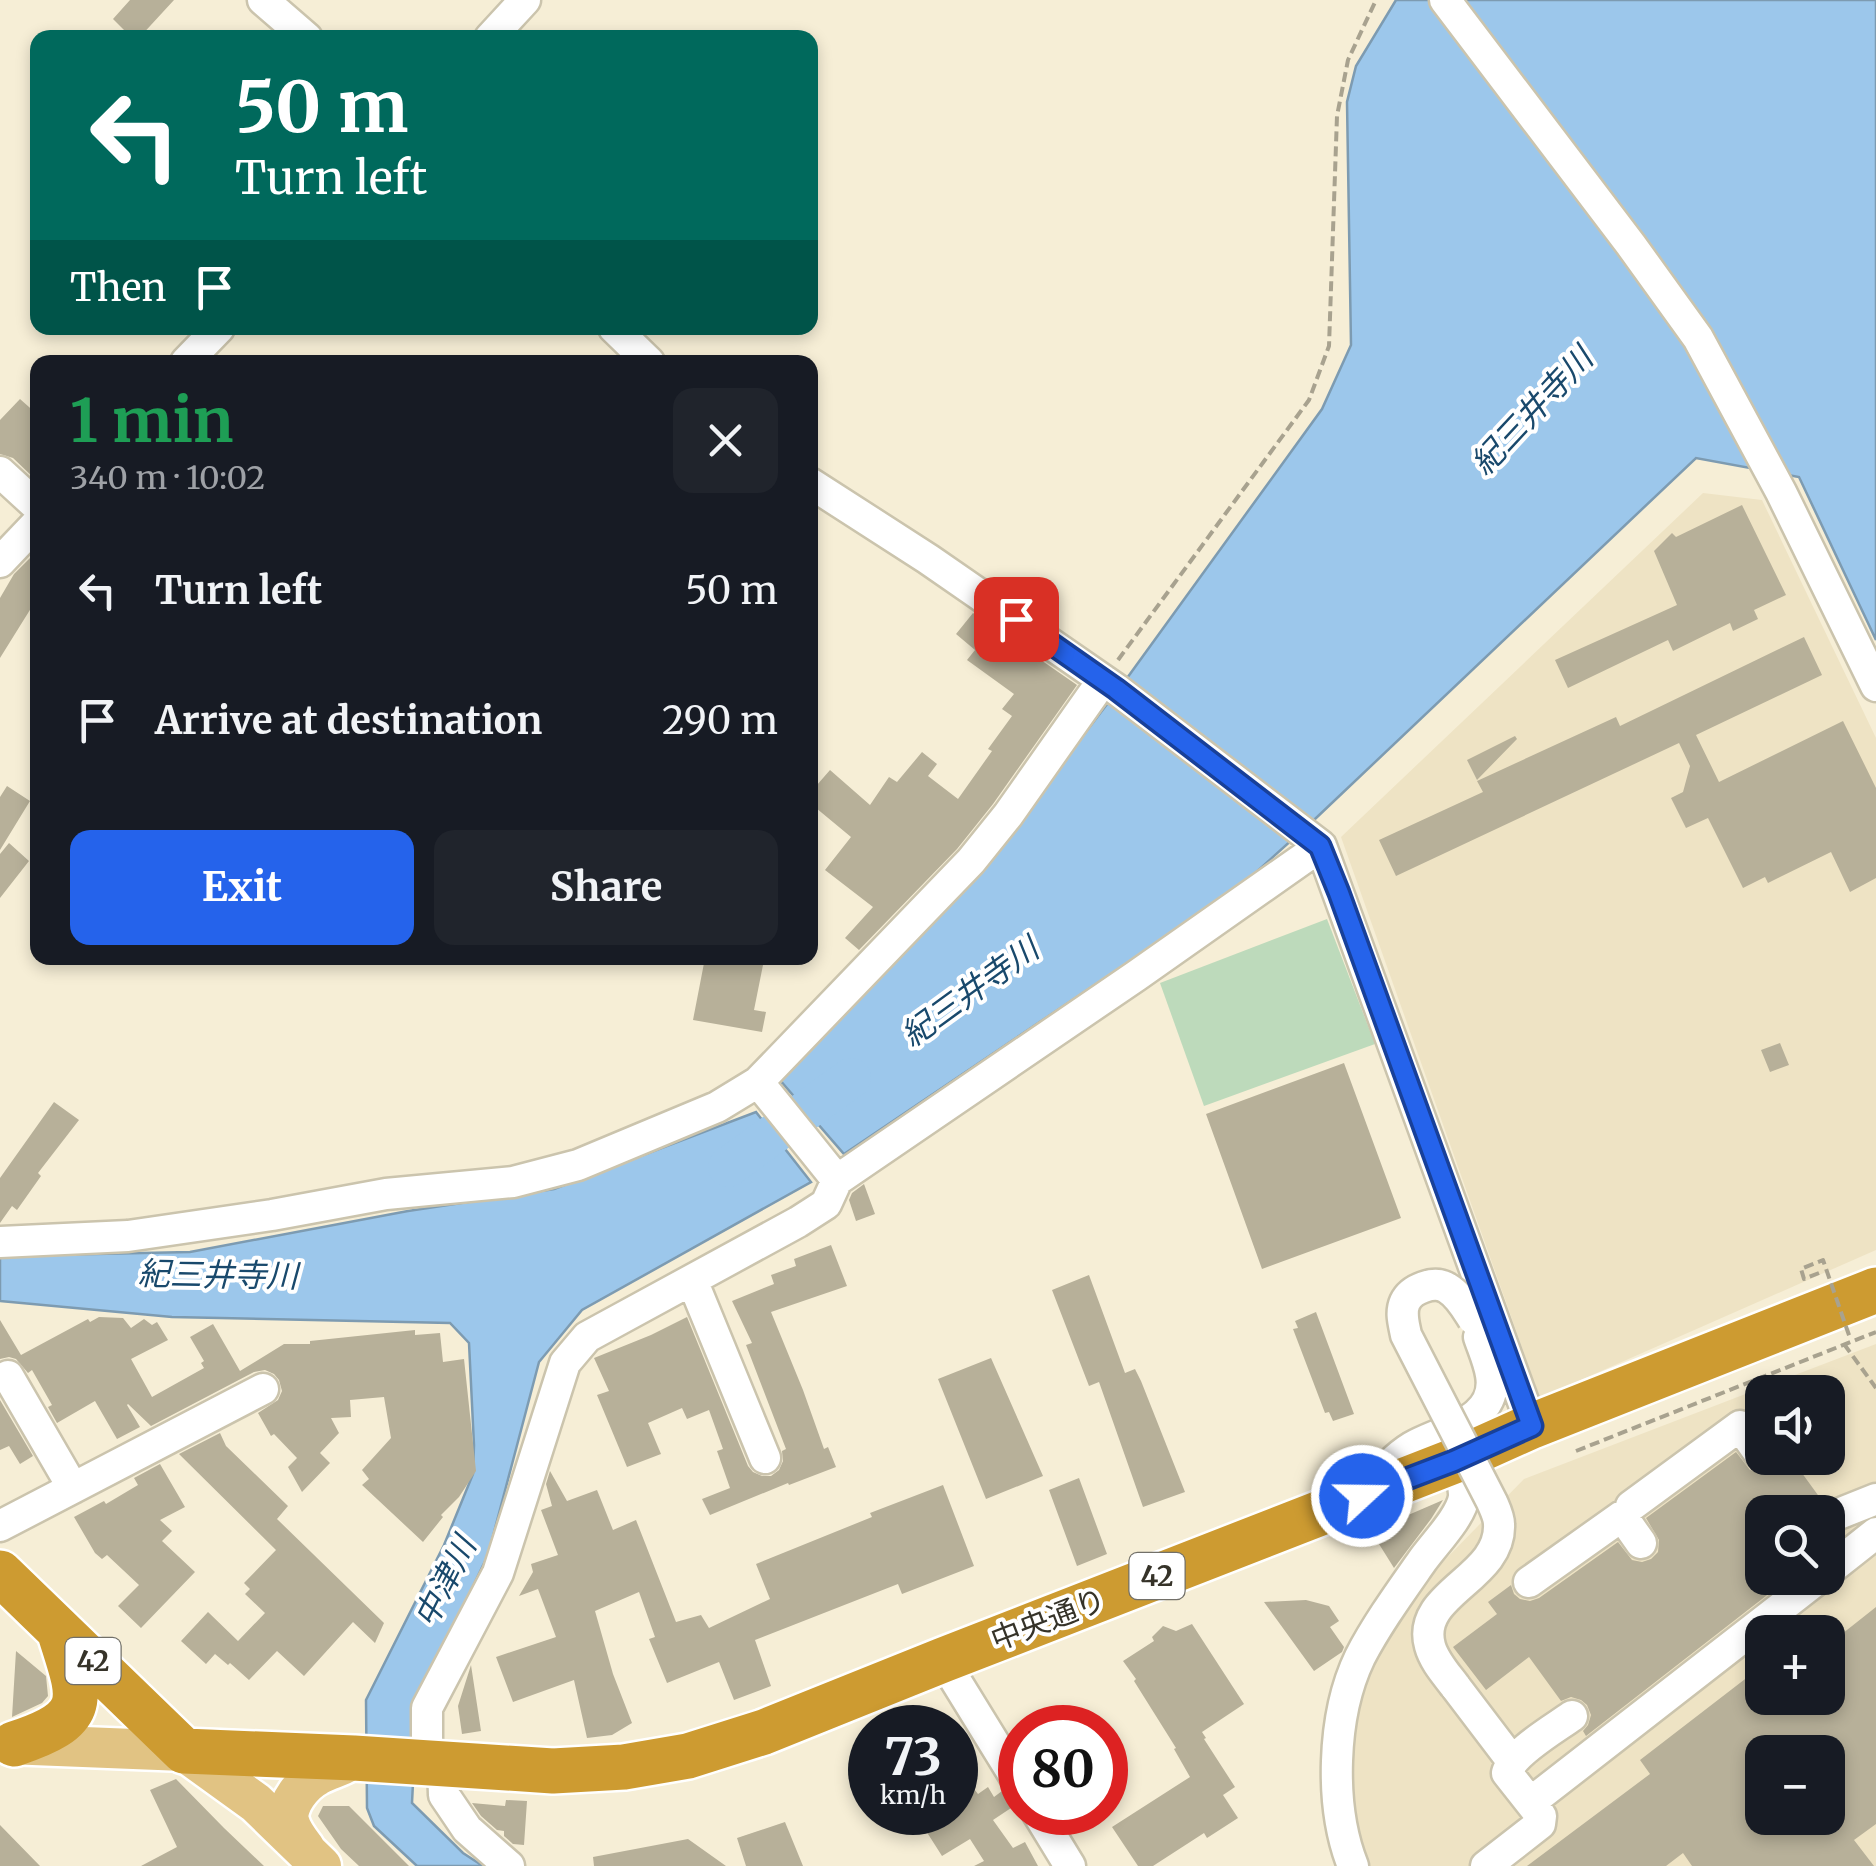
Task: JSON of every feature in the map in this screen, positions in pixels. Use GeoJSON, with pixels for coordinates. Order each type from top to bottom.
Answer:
{"type":"FeatureCollection","features":[{"type":"Feature","properties":{"kind":"highway","name":"中央通り"},"geometry":{"type":"LineString","coordinates":[[184,1751],[554,1770],[624,1767],[688,1756],[764,1732],[1454,1461],[1532,1426],[1876,1290]]}},
{"type":"Feature","properties":{"kind":"highway","name":"42"},"geometry":{"type":"LineString","coordinates":[[0,1573],[184,1751]]}},
{"type":"Feature","properties":{"kind":"highway"},"geometry":{"type":"LineString","coordinates":[[7,1744],[35,1737],[58,1724],[71,1713],[76,1702],[77,1689],[58,1627]]}},
{"type":"Feature","properties":{"kind":"main road"},"geometry":{"type":"LineString","coordinates":[[7,1744],[184,1751],[236,1821],[306,1863]]}},
{"type":"Feature","properties":{"kind":"main road"},"geometry":{"type":"LineString","coordinates":[[306,1863],[289,1823],[290,1806],[310,1780],[354,1758]]}},
{"type":"Feature","properties":{"kind":"street"},"geometry":{"type":"LineString","coordinates":[[263,0],[298,30]]}},
{"type":"Feature","properties":{"kind":"street"},"geometry":{"type":"LineString","coordinates":[[497,30],[525,0]]}},
{"type":"Feature","properties":{"kind":"street"},"geometry":{"type":"LineString","coordinates":[[1445,0],[1698,338],[1781,492],[1876,686]]}},
{"type":"Feature","properties":{"kind":"street"},"geometry":{"type":"LineString","coordinates":[[193,355],[212,335]]}},
{"type":"Feature","properties":{"kind":"street"},"geometry":{"type":"LineString","coordinates":[[621,335],[642,355]]}},
{"type":"Feature","properties":{"kind":"street"},"geometry":{"type":"LineString","coordinates":[[0,472],[30,500]]}},
{"type":"Feature","properties":{"kind":"street"},"geometry":{"type":"LineString","coordinates":[[818,489],[1110,684],[1314,842],[1532,1426]]}},
{"type":"Feature","properties":{"kind":"street"},"geometry":{"type":"LineString","coordinates":[[0,562],[30,530]]}},
{"type":"Feature","properties":{"kind":"street"},"geometry":{"type":"LineString","coordinates":[[0,1242],[128,1236],[386,1194],[513,1182],[578,1165],[762,1088],[971,861],[1110,684]]}},
{"type":"Feature","properties":{"kind":"street"},"geometry":{"type":"LineString","coordinates":[[509,1866],[467,1829],[444,1796],[429,1763],[427,1708],[498,1574],[565,1362],[588,1337],[826,1204],[833,1176],[1136,976],[1314,842]]}},
{"type":"Feature","properties":{"kind":"street"},"geometry":{"type":"LineString","coordinates":[[762,1088],[833,1176]]}},
{"type":"Feature","properties":{"kind":"street"},"geometry":{"type":"LineString","coordinates":[[692,1280],[765,1458]]}},
{"type":"Feature","properties":{"kind":"street"},"geometry":{"type":"LineString","coordinates":[[1362,1496],[1392,1462],[1413,1447],[1473,1418],[1490,1396],[1491,1376],[1473,1319],[1460,1299],[1437,1284],[1412,1293],[1405,1302],[1402,1318],[1406,1334],[1500,1522],[1497,1545],[1480,1570],[1442,1600],[1429,1623],[1429,1644],[1454,1686],[1512,1761]]}},
{"type":"Feature","properties":{"kind":"street"},"geometry":{"type":"LineString","coordinates":[[8,1376],[73,1488]]}},
{"type":"Feature","properties":{"kind":"street"},"geometry":{"type":"LineString","coordinates":[[0,1526],[262,1390]]}},
{"type":"Feature","properties":{"kind":"street"},"geometry":{"type":"LineString","coordinates":[[1631,1506],[1740,1426],[1745,1433]]}},
{"type":"Feature","properties":{"kind":"street"},"geometry":{"type":"LineString","coordinates":[[1352,1866],[1336,1778],[1336,1742],[1350,1686],[1362,1652],[1464,1501],[1464,1486],[1454,1461]]}},
{"type":"Feature","properties":{"kind":"street"},"geometry":{"type":"LineString","coordinates":[[1845,1510],[1876,1498]]}},
{"type":"Feature","properties":{"kind":"street"},"geometry":{"type":"LineString","coordinates":[[1530,1582],[1622,1516],[1641,1543]]}},
{"type":"Feature","properties":{"kind":"street"},"geometry":{"type":"LineString","coordinates":[[1845,1558],[1876,1533]]}},
{"type":"Feature","properties":{"kind":"street"},"geometry":{"type":"LineString","coordinates":[[1531,1802],[1797,1595]]}},
{"type":"Feature","properties":{"kind":"street"},"geometry":{"type":"LineString","coordinates":[[943,1660],[998,1749]]}},
{"type":"Feature","properties":{"kind":"street"},"geometry":{"type":"LineString","coordinates":[[1486,1866],[1540,1824],[1541,1816],[1507,1773],[1508,1766],[1572,1716]]}},
{"type":"Feature","properties":{"kind":"street"},"geometry":{"type":"LineString","coordinates":[[1051,1835],[1070,1866]]}},
{"type":"Feature","properties":{"kind":"path"},"geometry":{"type":"LineString","coordinates":[[1110,684],[1309,400],[1328,346],[1337,116],[1348,60],[1376,0]]}},
{"type":"Feature","properties":{"kind":"path"},"geometry":{"type":"LineString","coordinates":[[1819,1273],[1804,1279],[1801,1269],[1823,1260],[1850,1338]]}},
{"type":"Feature","properties":{"kind":"path"},"geometry":{"type":"LineString","coordinates":[[1576,1451],[1876,1332]]}},
{"type":"Feature","properties":{"kind":"path"},"geometry":{"type":"LineString","coordinates":[[1844,1344],[1876,1388]]}},
{"type":"Feature","properties":{"kind":"shaded area"},"geometry":{"type":"Polygon","coordinates":[[[1703,493],[1762,500],[1876,738],[1876,1250],[1540,1398],[1341,837],[1703,493]]]}},
{"type":"Feature","properties":{"kind":"shaded area"},"geometry":{"type":"Polygon","coordinates":[[[1876,1344],[1876,1866],[1364,1866],[1346,1798],[1357,1704],[1383,1642],[1431,1574],[1524,1479],[1745,1394],[1745,1475],[1845,1475],[1845,1375],[1795,1375],[1876,1344]]]}},
{"type":"Feature","properties":{"kind":"green space"},"geometry":{"type":"Polygon","coordinates":[[[1327,919],[1375,1044],[1204,1106],[1160,983],[1327,919]]]}},
{"type":"Feature","properties":{"kind":"water"},"geometry":{"type":"Polygon","coordinates":[[[1396,0],[1876,0],[1876,640],[1799,477],[1696,458],[1222,903],[844,1154],[779,1079],[1004,844],[1322,409],[1351,345],[1347,102],[1356,66],[1396,0]]]}},
{"type":"Feature","properties":{"kind":"water","name":"中津川"},"geometry":{"type":"Polygon","coordinates":[[[756,1112],[811,1182],[582,1310],[539,1362],[488,1555],[417,1703],[412,1803],[463,1853],[483,1866],[417,1866],[374,1826],[367,1808],[366,1700],[444,1545],[473,1474],[469,1343],[450,1323],[172,1317],[0,1301],[0,1256],[190,1252],[408,1211],[554,1189],[756,1112]]]}},
{"type":"Feature","properties":{"kind":"building"},"geometry":{"type":"Polygon","coordinates":[[[130,0],[174,0],[146,30],[124,30],[113,19],[130,0]]]}},
{"type":"Feature","properties":{"kind":"building"},"geometry":{"type":"Polygon","coordinates":[[[20,399],[30,408],[30,474],[13,458],[0,454],[0,420],[20,399]]]}},
{"type":"Feature","properties":{"kind":"building"},"geometry":{"type":"Polygon","coordinates":[[[1742,505],[1786,595],[1754,610],[1758,619],[1733,631],[1730,623],[1673,651],[1668,640],[1568,688],[1555,660],[1677,605],[1654,551],[1672,533],[1676,537],[1742,505]]]}},
{"type":"Feature","properties":{"kind":"building"},"geometry":{"type":"Polygon","coordinates":[[[30,558],[30,610],[0,658],[0,598],[14,574],[30,558]]]}},
{"type":"Feature","properties":{"kind":"building"},"geometry":{"type":"Polygon","coordinates":[[[973,613],[1077,685],[957,849],[859,950],[845,938],[873,907],[825,870],[851,837],[818,810],[818,784],[830,770],[870,805],[889,777],[897,782],[922,752],[937,764],[928,776],[958,799],[1012,716],[1002,709],[1014,694],[967,660],[975,650],[956,634],[973,613]]]}},
{"type":"Feature","properties":{"kind":"building"},"geometry":{"type":"Polygon","coordinates":[[[1804,637],[1822,675],[1696,735],[1719,782],[1843,721],[1876,788],[1876,878],[1850,892],[1831,852],[1768,883],[1765,877],[1743,888],[1708,818],[1686,828],[1671,798],[1683,792],[1690,766],[1679,743],[1396,876],[1379,840],[1483,792],[1477,781],[1616,717],[1620,726],[1804,637]]]}},
{"type":"Feature","properties":{"kind":"building"},"geometry":{"type":"Polygon","coordinates":[[[1515,736],[1517,739],[1477,780],[1467,760],[1515,736]]]}},
{"type":"Feature","properties":{"kind":"building"},"geometry":{"type":"Polygon","coordinates":[[[7,786],[30,801],[0,850],[0,797],[7,786]]]}},
{"type":"Feature","properties":{"kind":"building"},"geometry":{"type":"Polygon","coordinates":[[[9,843],[29,861],[0,898],[0,854],[9,843]]]}},
{"type":"Feature","properties":{"kind":"building"},"geometry":{"type":"Polygon","coordinates":[[[704,965],[763,965],[754,1010],[766,1012],[762,1032],[693,1020],[704,965]]]}},
{"type":"Feature","properties":{"kind":"building"},"geometry":{"type":"Polygon","coordinates":[[[1780,1043],[1789,1065],[1770,1072],[1761,1050],[1780,1043]]]}},
{"type":"Feature","properties":{"kind":"building"},"geometry":{"type":"Polygon","coordinates":[[[1344,1063],[1401,1218],[1262,1269],[1206,1114],[1344,1063]]]}},
{"type":"Feature","properties":{"kind":"building"},"geometry":{"type":"Polygon","coordinates":[[[54,1102],[79,1120],[38,1173],[41,1176],[17,1210],[12,1206],[0,1223],[0,1178],[54,1102]]]}},
{"type":"Feature","properties":{"kind":"building"},"geometry":{"type":"Polygon","coordinates":[[[864,1184],[875,1214],[856,1221],[849,1200],[864,1184]]]}},
{"type":"Feature","properties":{"kind":"building"},"geometry":{"type":"Polygon","coordinates":[[[831,1245],[847,1286],[771,1312],[824,1449],[828,1447],[836,1467],[710,1515],[702,1499],[730,1488],[717,1451],[723,1449],[709,1410],[687,1419],[682,1408],[648,1423],[661,1454],[627,1467],[597,1395],[609,1391],[594,1358],[687,1317],[748,1466],[762,1476],[779,1470],[782,1451],[786,1449],[746,1345],[752,1343],[732,1301],[774,1284],[771,1275],[796,1266],[794,1259],[831,1245]]]}},
{"type":"Feature","properties":{"kind":"building"},"geometry":{"type":"Polygon","coordinates":[[[1089,1275],[1125,1373],[1135,1369],[1185,1492],[1143,1507],[1099,1382],[1089,1386],[1052,1290],[1089,1275]]]}},
{"type":"Feature","properties":{"kind":"building"},"geometry":{"type":"Polygon","coordinates":[[[1316,1312],[1354,1414],[1333,1421],[1329,1412],[1325,1413],[1293,1329],[1298,1328],[1295,1321],[1316,1312]]]}},
{"type":"Feature","properties":{"kind":"building"},"geometry":{"type":"Polygon","coordinates":[[[99,1317],[123,1318],[131,1328],[144,1319],[152,1325],[157,1322],[168,1340],[131,1359],[152,1397],[204,1368],[190,1337],[213,1324],[240,1371],[284,1344],[415,1330],[415,1335],[440,1333],[443,1362],[464,1359],[476,1471],[423,1542],[362,1485],[369,1479],[362,1470],[391,1438],[384,1397],[350,1400],[351,1417],[331,1418],[339,1433],[320,1453],[330,1463],[302,1492],[288,1467],[297,1458],[274,1434],[271,1436],[258,1413],[278,1400],[282,1391],[279,1380],[265,1370],[254,1372],[151,1426],[128,1404],[140,1427],[117,1439],[95,1401],[57,1423],[48,1407],[52,1405],[32,1370],[28,1373],[16,1359],[0,1359],[0,1320],[21,1355],[88,1319],[90,1322],[99,1317]]]}},
{"type":"Feature","properties":{"kind":"building"},"geometry":{"type":"Polygon","coordinates":[[[991,1358],[1043,1476],[986,1499],[938,1379],[991,1358]]]}},
{"type":"Feature","properties":{"kind":"building"},"geometry":{"type":"Polygon","coordinates":[[[0,1400],[33,1456],[20,1464],[9,1446],[0,1450],[0,1400]]]}},
{"type":"Feature","properties":{"kind":"building"},"geometry":{"type":"Polygon","coordinates":[[[220,1433],[226,1446],[288,1506],[277,1519],[384,1623],[375,1643],[353,1622],[304,1676],[277,1651],[249,1680],[215,1654],[206,1664],[181,1641],[208,1612],[238,1641],[265,1613],[245,1594],[250,1589],[244,1583],[276,1550],[179,1454],[220,1433]]]}},
{"type":"Feature","properties":{"kind":"building"},"geometry":{"type":"Polygon","coordinates":[[[1736,1452],[1745,1464],[1745,1475],[1803,1475],[1818,1495],[1745,1495],[1745,1595],[1767,1595],[1586,1736],[1583,1731],[1591,1715],[1587,1705],[1571,1697],[1561,1701],[1529,1657],[1486,1690],[1453,1647],[1497,1614],[1488,1602],[1511,1585],[1520,1599],[1539,1598],[1618,1542],[1632,1560],[1651,1559],[1658,1552],[1659,1540],[1646,1518],[1736,1452]]]}},
{"type":"Feature","properties":{"kind":"building"},"geometry":{"type":"Polygon","coordinates":[[[160,1464],[185,1507],[160,1520],[172,1531],[162,1541],[195,1572],[141,1628],[118,1606],[139,1585],[107,1555],[102,1559],[95,1553],[74,1517],[138,1485],[134,1478],[160,1464]]]}},
{"type":"Feature","properties":{"kind":"building"},"geometry":{"type":"Polygon","coordinates":[[[550,1471],[567,1501],[597,1490],[613,1530],[636,1520],[676,1622],[701,1615],[709,1628],[770,1599],[756,1564],[943,1485],[974,1566],[902,1594],[898,1584],[755,1640],[771,1686],[734,1700],[719,1662],[667,1683],[649,1639],[655,1637],[639,1592],[595,1611],[632,1723],[612,1735],[587,1738],[574,1680],[513,1702],[496,1657],[556,1637],[538,1589],[519,1596],[533,1572],[531,1564],[558,1555],[541,1510],[552,1506],[546,1484],[550,1471]]]}},
{"type":"Feature","properties":{"kind":"building"},"geometry":{"type":"Polygon","coordinates":[[[1079,1478],[1107,1554],[1077,1566],[1049,1490],[1079,1478]]]}},
{"type":"Feature","properties":{"kind":"building"},"geometry":{"type":"Polygon","coordinates":[[[1443,1500],[1394,1568],[1374,1536],[1381,1532],[1378,1526],[1443,1500]]]}},
{"type":"Feature","properties":{"kind":"building"},"geometry":{"type":"Polygon","coordinates":[[[1306,1600],[1329,1606],[1339,1621],[1330,1627],[1344,1647],[1314,1671],[1264,1602],[1306,1600]]]}},
{"type":"Feature","properties":{"kind":"building"},"geometry":{"type":"Polygon","coordinates":[[[1876,1607],[1876,1824],[1854,1840],[1874,1866],[1692,1866],[1683,1853],[1666,1866],[1527,1866],[1650,1774],[1640,1760],[1745,1679],[1745,1715],[1845,1715],[1845,1632],[1876,1607]]]}},
{"type":"Feature","properties":{"kind":"building"},"geometry":{"type":"Polygon","coordinates":[[[1192,1624],[1244,1704],[1202,1732],[1235,1787],[1223,1795],[1238,1818],[1207,1838],[1204,1833],[1153,1866],[1138,1866],[1117,1835],[1128,1835],[1128,1817],[1190,1777],[1123,1661],[1154,1641],[1152,1637],[1163,1626],[1176,1631],[1192,1624]]]}},
{"type":"Feature","properties":{"kind":"building"},"geometry":{"type":"Polygon","coordinates":[[[16,1651],[46,1676],[48,1696],[42,1703],[12,1717],[16,1651]]]}},
{"type":"Feature","properties":{"kind":"building"},"geometry":{"type":"Polygon","coordinates":[[[471,1665],[481,1731],[462,1734],[458,1706],[471,1665]]]}},
{"type":"Feature","properties":{"kind":"building"},"geometry":{"type":"Polygon","coordinates":[[[176,1779],[264,1866],[141,1866],[177,1847],[150,1790],[176,1779]]]}},
{"type":"Feature","properties":{"kind":"building"},"geometry":{"type":"Polygon","coordinates":[[[988,1787],[994,1797],[998,1794],[998,1817],[993,1820],[998,1835],[1004,1835],[1013,1848],[1025,1842],[1038,1866],[974,1866],[984,1861],[970,1839],[942,1856],[929,1835],[978,1835],[978,1794],[988,1787]]]}},
{"type":"Feature","properties":{"kind":"building"},"geometry":{"type":"Polygon","coordinates":[[[506,1800],[527,1801],[524,1845],[513,1844],[472,1803],[505,1806],[506,1800]]]}},
{"type":"Feature","properties":{"kind":"building"},"geometry":{"type":"Polygon","coordinates":[[[323,1806],[349,1806],[409,1866],[359,1866],[341,1849],[318,1816],[323,1806]]]}},
{"type":"Feature","properties":{"kind":"building"},"geometry":{"type":"Polygon","coordinates":[[[785,1822],[803,1866],[746,1866],[737,1838],[785,1822]]]}},
{"type":"Feature","properties":{"kind":"building"},"geometry":{"type":"Polygon","coordinates":[[[0,1825],[40,1866],[0,1866],[0,1825]]]}},
{"type":"Feature","properties":{"kind":"building"},"geometry":{"type":"Polygon","coordinates":[[[688,1839],[726,1866],[594,1866],[593,1857],[688,1839]]]}},
{"type":"Feature","properties":{"kind":"waterway","name":"紀三井寺川"},"geometry":{"type":"LineString","coordinates":[[728,1167],[851,1078]]}},
{"type":"Feature","properties":{"kind":"route"},"geometry":{"type":"LineString","coordinates":[[1016,619],[1116,689],[1320,846],[1339,893],[1532,1426],[1362,1496]]}}]}
